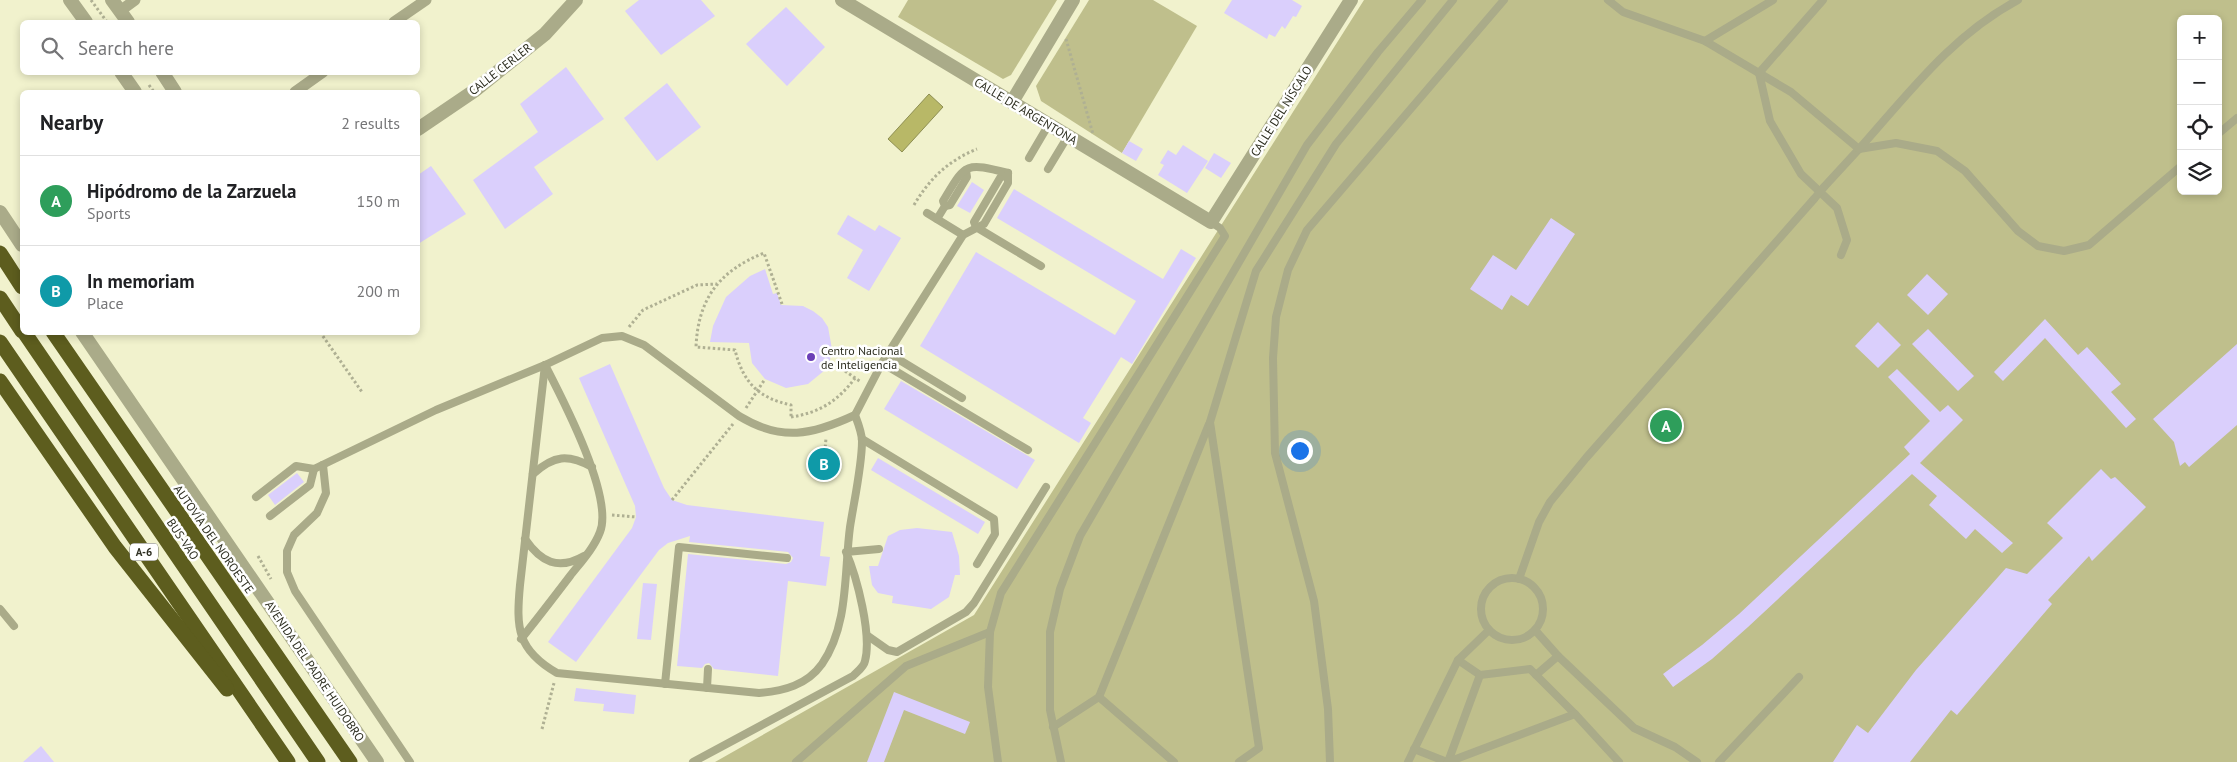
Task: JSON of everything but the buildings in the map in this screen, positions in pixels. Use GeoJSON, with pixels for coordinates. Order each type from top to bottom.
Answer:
{"type":"FeatureCollection","features":[{"type":"Feature","properties":{"kind":"highway"},"geometry":{"type":"LineString","coordinates":[[0,253],[20,284]]}},
{"type":"Feature","properties":{"kind":"highway","name":"BUS-VAO"},"geometry":{"type":"LineString","coordinates":[[0,298],[20,328]]}},
{"type":"Feature","properties":{"kind":"highway","name":"BUS-VAO"},"geometry":{"type":"LineString","coordinates":[[25,335],[318,762]]}},
{"type":"Feature","properties":{"kind":"highway","name":"AUTOVÍA DEL NOROESTE"},"geometry":{"type":"LineString","coordinates":[[56,335],[350,762]]}},
{"type":"Feature","properties":{"kind":"highway","name":"A-6"},"geometry":{"type":"LineString","coordinates":[[0,342],[286,762]]}},
{"type":"Feature","properties":{"kind":"highway"},"geometry":{"type":"LineString","coordinates":[[0,381],[115,548],[286,762]]}},
{"type":"Feature","properties":{"kind":"street"},"geometry":{"type":"LineString","coordinates":[[70,0],[85,20]]}},
{"type":"Feature","properties":{"kind":"street"},"geometry":{"type":"LineString","coordinates":[[120,11],[135,0]]}},
{"type":"Feature","properties":{"kind":"street"},"geometry":{"type":"LineString","coordinates":[[397,20],[426,0]]}},
{"type":"Feature","properties":{"kind":"street","name":"CALLE CERLER"},"geometry":{"type":"LineString","coordinates":[[420,128],[474,91],[545,34],[576,0]]}},
{"type":"Feature","properties":{"kind":"street","name":"CALLE DE ARGENTONA"},"geometry":{"type":"LineString","coordinates":[[842,0],[1211,222]]}},
{"type":"Feature","properties":{"kind":"street"},"geometry":{"type":"LineString","coordinates":[[1012,102],[1073,0]]}},
{"type":"Feature","properties":{"kind":"street","name":"CALLE DEL NÍSCALO"},"geometry":{"type":"LineString","coordinates":[[1211,222],[1351,0]]}},
{"type":"Feature","properties":{"kind":"street"},"geometry":{"type":"LineString","coordinates":[[123,75],[134,90]]}},
{"type":"Feature","properties":{"kind":"street"},"geometry":{"type":"LineString","coordinates":[[164,75],[174,90]]}},
{"type":"Feature","properties":{"kind":"street"},"geometry":{"type":"LineString","coordinates":[[298,90],[319,75]]}},
{"type":"Feature","properties":{"kind":"street"},"geometry":{"type":"LineString","coordinates":[[0,212],[20,242]]}},
{"type":"Feature","properties":{"kind":"street","name":"AVENIDA DEL PADRE HUIDOBRO"},"geometry":{"type":"LineString","coordinates":[[84,335],[377,762]]}},
{"type":"Feature","properties":{"kind":"lane"},"geometry":{"type":"LineString","coordinates":[[1061,762],[1050,710],[1050,632],[1060,589],[1080,536],[1307,146],[1378,52],[1422,0]]}},
{"type":"Feature","properties":{"kind":"lane"},"geometry":{"type":"LineString","coordinates":[[1054,727],[1099,697],[1210,422],[1256,272],[1336,144],[1453,0]]}},
{"type":"Feature","properties":{"kind":"lane"},"geometry":{"type":"LineString","coordinates":[[1330,762],[1328,709],[1314,601],[1276,453],[1274,358],[1276,317],[1288,270],[1307,230],[1504,0]]}},
{"type":"Feature","properties":{"kind":"lane"},"geometry":{"type":"LineString","coordinates":[[1608,0],[1623,12],[1705,41],[1791,92],[1859,148],[1896,143],[1937,151],[1965,171],[2018,231],[2038,246],[2064,251],[2089,245],[2177,169]]}},
{"type":"Feature","properties":{"kind":"lane"},"geometry":{"type":"LineString","coordinates":[[1705,41],[1773,0]]}},
{"type":"Feature","properties":{"kind":"lane"},"geometry":{"type":"LineString","coordinates":[[1758,73],[1823,0]]}},
{"type":"Feature","properties":{"kind":"lane"},"geometry":{"type":"LineString","coordinates":[[1519,579],[1539,522],[1550,502],[1824,187],[1949,49],[1991,14],[2018,0]]}},
{"type":"Feature","properties":{"kind":"lane"},"geometry":{"type":"LineString","coordinates":[[1758,73],[1770,121],[1801,174],[1837,208],[1847,240],[1841,254]]}},
{"type":"Feature","properties":{"kind":"lane"},"geometry":{"type":"LineString","coordinates":[[2222,131],[2237,118]]}},
{"type":"Feature","properties":{"kind":"lane"},"geometry":{"type":"LineString","coordinates":[[1029,158],[1049,124]]}},
{"type":"Feature","properties":{"kind":"lane"},"geometry":{"type":"LineString","coordinates":[[1048,169],[1068,136]]}},
{"type":"Feature","properties":{"kind":"lane"},"geometry":{"type":"LineString","coordinates":[[545,365],[517,613],[521,639],[542,664],[557,673],[760,693],[784,691],[804,681],[821,666],[834,644],[843,600],[846,552],[862,440],[856,415],[868,387],[964,235],[984,224],[1008,183],[1008,173],[976,165],[966,170],[967,177],[950,205],[944,206],[937,219]]}},
{"type":"Feature","properties":{"kind":"lane"},"geometry":{"type":"LineString","coordinates":[[926,213],[964,235]]}},
{"type":"Feature","properties":{"kind":"lane"},"geometry":{"type":"LineString","coordinates":[[998,762],[988,688],[990,632],[1001,593],[1225,236],[1220,228],[1211,222]]}},
{"type":"Feature","properties":{"kind":"lane"},"geometry":{"type":"LineString","coordinates":[[976,227],[1041,266]]}},
{"type":"Feature","properties":{"kind":"lane"},"geometry":{"type":"LineString","coordinates":[[256,497],[296,466],[314,469],[323,466],[436,410],[545,365],[602,338],[622,336],[644,345],[739,416],[754,425],[788,433],[807,432],[826,428],[856,415]]}},
{"type":"Feature","properties":{"kind":"lane"},"geometry":{"type":"LineString","coordinates":[[888,353],[962,398]]}},
{"type":"Feature","properties":{"kind":"lane"},"geometry":{"type":"LineString","coordinates":[[882,363],[1028,450]]}},
{"type":"Feature","properties":{"kind":"lane"},"geometry":{"type":"LineString","coordinates":[[521,639],[588,553],[600,531],[604,514],[599,488],[592,467],[545,365]]}},
{"type":"Feature","properties":{"kind":"lane"},"geometry":{"type":"LineString","coordinates":[[1210,422],[1259,748],[1239,762]]}},
{"type":"Feature","properties":{"kind":"lane"},"geometry":{"type":"LineString","coordinates":[[862,440],[994,519],[995,534],[978,564]]}},
{"type":"Feature","properties":{"kind":"lane"},"geometry":{"type":"LineString","coordinates":[[533,474],[545,463],[561,458],[577,459],[592,467]]}},
{"type":"Feature","properties":{"kind":"lane"},"geometry":{"type":"LineString","coordinates":[[323,466],[326,493],[317,513],[294,535],[287,551],[287,572],[295,592],[410,762]]}},
{"type":"Feature","properties":{"kind":"lane"},"geometry":{"type":"LineString","coordinates":[[270,516],[310,485],[314,469]]}},
{"type":"Feature","properties":{"kind":"lane"},"geometry":{"type":"LineString","coordinates":[[868,636],[888,650],[897,652],[966,612],[974,603],[1046,487]]}},
{"type":"Feature","properties":{"kind":"lane"},"geometry":{"type":"LineString","coordinates":[[525,539],[536,554],[553,563],[572,563],[588,553]]}},
{"type":"Feature","properties":{"kind":"lane"},"geometry":{"type":"LineString","coordinates":[[665,684],[679,547],[787,558]]}},
{"type":"Feature","properties":{"kind":"lane"},"geometry":{"type":"LineString","coordinates":[[846,552],[879,549]]}},
{"type":"Feature","properties":{"kind":"lane"},"geometry":{"type":"LineString","coordinates":[[693,762],[853,676],[865,663],[868,636],[853,567],[846,552]]}},
{"type":"Feature","properties":{"kind":"lane"},"geometry":{"type":"LineString","coordinates":[[1508,579],[1519,579],[1529,584],[1541,600],[1543,610],[1541,621],[1535,630],[1527,636],[1512,640],[1497,637],[1483,621],[1481,609],[1483,598],[1488,589],[1498,582],[1508,579]]}},
{"type":"Feature","properties":{"kind":"lane"},"geometry":{"type":"LineString","coordinates":[[0,609],[14,626]]}},
{"type":"Feature","properties":{"kind":"lane"},"geometry":{"type":"LineString","coordinates":[[1408,762],[1458,660],[1489,630]]}},
{"type":"Feature","properties":{"kind":"lane"},"geometry":{"type":"LineString","coordinates":[[1535,630],[1558,656],[1634,728],[1675,747],[1697,762]]}},
{"type":"Feature","properties":{"kind":"lane"},"geometry":{"type":"LineString","coordinates":[[796,762],[906,666],[990,632]]}},
{"type":"Feature","properties":{"kind":"lane"},"geometry":{"type":"LineString","coordinates":[[1536,675],[1558,656]]}},
{"type":"Feature","properties":{"kind":"lane"},"geometry":{"type":"LineString","coordinates":[[1458,660],[1480,675],[1530,669],[1619,762]]}},
{"type":"Feature","properties":{"kind":"lane"},"geometry":{"type":"LineString","coordinates":[[707,688],[708,669]]}},
{"type":"Feature","properties":{"kind":"lane"},"geometry":{"type":"LineString","coordinates":[[1448,762],[1480,675]]}},
{"type":"Feature","properties":{"kind":"lane"},"geometry":{"type":"LineString","coordinates":[[1720,762],[1799,677]]}},
{"type":"Feature","properties":{"kind":"lane"},"geometry":{"type":"LineString","coordinates":[[1099,697],[1174,762]]}},
{"type":"Feature","properties":{"kind":"lane"},"geometry":{"type":"LineString","coordinates":[[1414,749],[1448,762],[1575,714]]}},
{"type":"Feature","properties":{"kind":"path"},"geometry":{"type":"LineString","coordinates":[[91,0],[106,20]]}},
{"type":"Feature","properties":{"kind":"path"},"geometry":{"type":"LineString","coordinates":[[1061,21],[1098,154]]}},
{"type":"Feature","properties":{"kind":"path"},"geometry":{"type":"LineString","coordinates":[[914,205],[927,184],[958,156],[977,149]]}},
{"type":"Feature","properties":{"kind":"path"},"geometry":{"type":"LineString","coordinates":[[782,304],[764,253],[746,260],[730,270],[717,284],[700,314],[696,347],[735,350],[739,365],[747,379],[758,391],[768,398],[791,405],[788,433]]}},
{"type":"Feature","properties":{"kind":"path"},"geometry":{"type":"LineString","coordinates":[[622,336],[643,310],[697,285],[717,284]]}},
{"type":"Feature","properties":{"kind":"path"},"geometry":{"type":"LineString","coordinates":[[322,335],[362,392]]}},
{"type":"Feature","properties":{"kind":"path"},"geometry":{"type":"LineString","coordinates":[[845,371],[868,387]]}},
{"type":"Feature","properties":{"kind":"path"},"geometry":{"type":"LineString","coordinates":[[791,418],[807,415],[828,405],[846,390],[855,378]]}},
{"type":"Feature","properties":{"kind":"path"},"geometry":{"type":"LineString","coordinates":[[749,403],[765,379]]}},
{"type":"Feature","properties":{"kind":"path"},"geometry":{"type":"LineString","coordinates":[[672,500],[739,416]]}},
{"type":"Feature","properties":{"kind":"path"},"geometry":{"type":"LineString","coordinates":[[824,462],[826,428]]}},
{"type":"Feature","properties":{"kind":"path"},"geometry":{"type":"LineString","coordinates":[[619,516],[636,517]]}},
{"type":"Feature","properties":{"kind":"path"},"geometry":{"type":"LineString","coordinates":[[542,729],[555,681]]}},
{"type":"Feature","properties":{"kind":"green space"},"geometry":{"type":"Polygon","coordinates":[[[908,0],[1057,0],[1011,75],[1003,79],[898,17],[908,0]]]}},
{"type":"Feature","properties":{"kind":"green space"},"geometry":{"type":"Polygon","coordinates":[[[1089,0],[1153,0],[1197,26],[1122,153],[1041,101],[1036,86],[1089,0]]]}},
{"type":"Feature","properties":{"kind":"green space"},"geometry":{"type":"Polygon","coordinates":[[[1364,0],[2237,0],[2237,762],[715,762],[974,615],[1364,0]]]}},
{"type":"Feature","properties":{"kind":"shaded area"},"geometry":{"type":"Polygon","coordinates":[[[929,94],[943,107],[902,152],[888,139],[929,94]]]}},
{"type":"Feature","properties":{"kind":"place","name":"Centro Nacional de Inteligencia"},"geometry":{"type":"Point","coordinates":[811,357]}},
{"type":"Feature","properties":{"kind":"place","name":"Hipódromo de la Zarzuela"},"geometry":{"type":"Point","coordinates":[1666,426]}},
{"type":"Feature","properties":{"kind":"place","name":"In memoriam"},"geometry":{"type":"Point","coordinates":[824,464]}}]}
